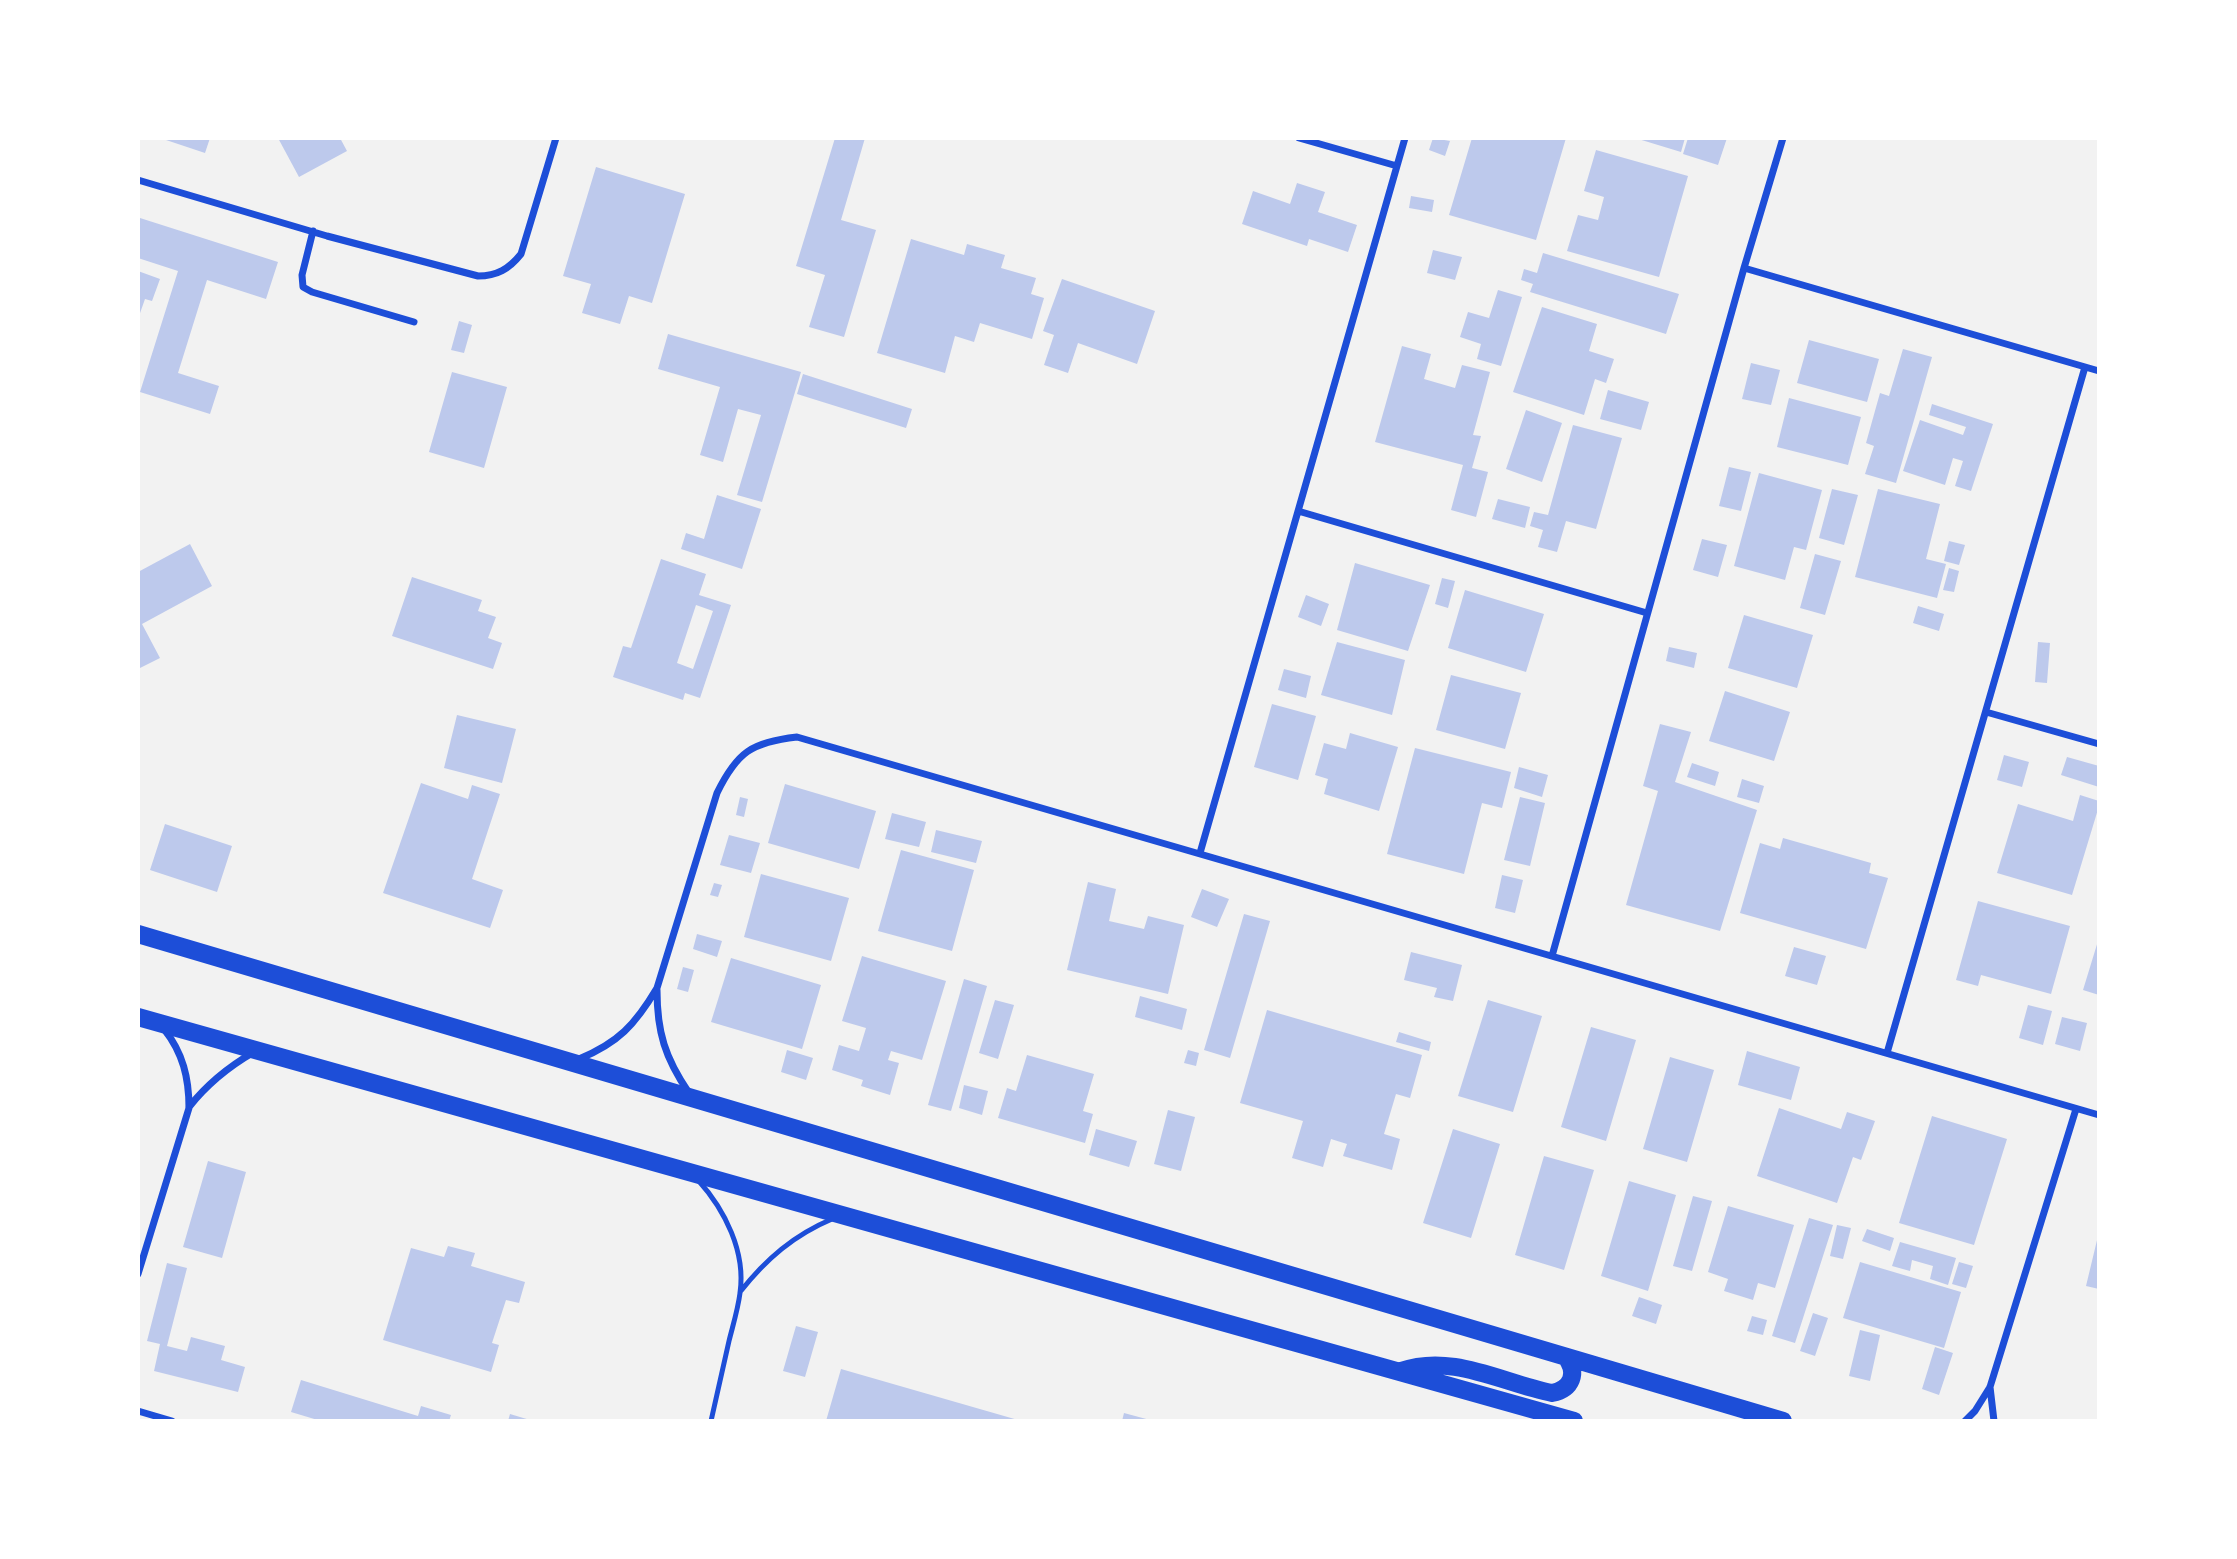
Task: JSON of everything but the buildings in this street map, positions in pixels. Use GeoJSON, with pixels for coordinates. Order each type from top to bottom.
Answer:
{"type":"FeatureCollection","features":[{"type":"Feature","properties":{"kind":"main road"},"geometry":{"type":"LineString","coordinates":[[138,934],[1783,1421]]}},
{"type":"Feature","properties":{"kind":"main road"},"geometry":{"type":"LineString","coordinates":[[138,1017],[1574,1421]]}},
{"type":"Feature","properties":{"kind":"main road"},"geometry":{"type":"LineString","coordinates":[[1401,1371],[1415,1366],[1444,1364],[1552,1393],[1567,1387],[1572,1380],[1571,1364],[1566,1357]]}},
{"type":"Feature","properties":{"kind":"street"},"geometry":{"type":"LineString","coordinates":[[138,180],[478,276],[491,276],[513,264],[521,254],[556,138]]}},
{"type":"Feature","properties":{"kind":"street"},"geometry":{"type":"LineString","coordinates":[[1299,138],[1397,166]]}},
{"type":"Feature","properties":{"kind":"street"},"geometry":{"type":"LineString","coordinates":[[1200,853],[1405,138]]}},
{"type":"Feature","properties":{"kind":"street"},"geometry":{"type":"LineString","coordinates":[[1552,956],[1744,268],[1783,138]]}},
{"type":"Feature","properties":{"kind":"street"},"geometry":{"type":"LineString","coordinates":[[313,231],[302,275],[303,286],[312,292],[414,321]]}},
{"type":"Feature","properties":{"kind":"street"},"geometry":{"type":"LineString","coordinates":[[1744,268],[2099,371]]}},
{"type":"Feature","properties":{"kind":"street"},"geometry":{"type":"LineString","coordinates":[[1887,1054],[2085,367]]}},
{"type":"Feature","properties":{"kind":"street"},"geometry":{"type":"LineString","coordinates":[[1298,511],[1647,613]]}},
{"type":"Feature","properties":{"kind":"street"},"geometry":{"type":"LineString","coordinates":[[1986,712],[2099,744]]}},
{"type":"Feature","properties":{"kind":"street"},"geometry":{"type":"LineString","coordinates":[[572,1062],[598,1051],[622,1035],[642,1013],[657,988],[718,793],[729,769],[747,751],[771,740],[797,737],[2099,1115]]}},
{"type":"Feature","properties":{"kind":"street"},"geometry":{"type":"LineString","coordinates":[[657,988],[657,1018],[664,1048],[676,1074],[694,1099]]}},
{"type":"Feature","properties":{"kind":"street"},"geometry":{"type":"LineString","coordinates":[[138,1274],[189,1108],[189,1085],[183,1063],[174,1042],[160,1024]]}},
{"type":"Feature","properties":{"kind":"street"},"geometry":{"type":"LineString","coordinates":[[189,1108],[202,1090],[219,1075],[256,1051]]}},
{"type":"Feature","properties":{"kind":"street"},"geometry":{"type":"LineString","coordinates":[[1965,1421],[1975,1411],[1990,1387],[2076,1109]]}},
{"type":"Feature","properties":{"kind":"street"},"geometry":{"type":"LineString","coordinates":[[1990,1387],[1994,1421]]}},
{"type":"Feature","properties":{"kind":"street"},"geometry":{"type":"LineString","coordinates":[[138,1411],[172,1421]]}},
{"type":"Feature","properties":{"kind":"lane"},"geometry":{"type":"LineString","coordinates":[[692,1174],[717,1204],[734,1240],[740,1266],[740,1292],[711,1421]]}},
{"type":"Feature","properties":{"kind":"lane"},"geometry":{"type":"LineString","coordinates":[[740,1292],[774,1253],[794,1237],[840,1215]]}}]}
